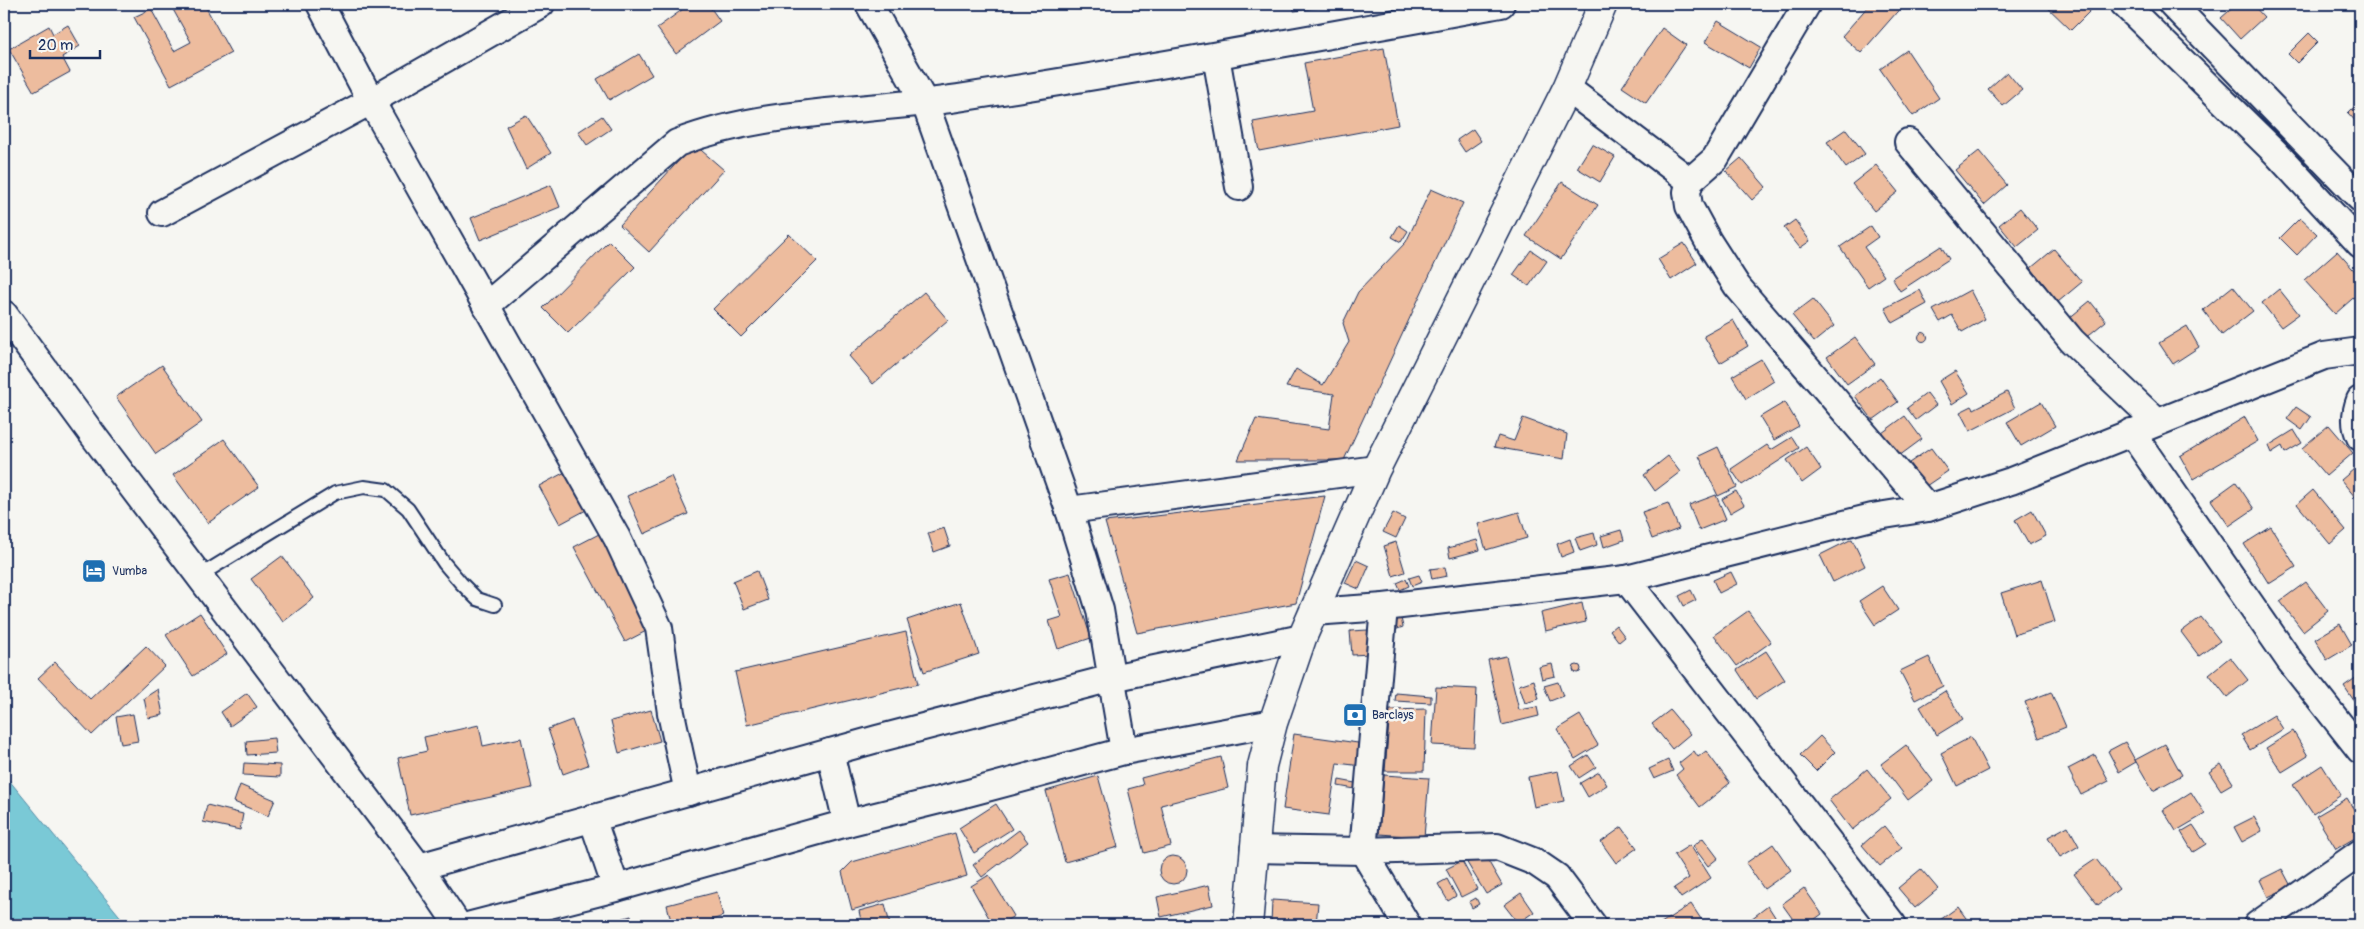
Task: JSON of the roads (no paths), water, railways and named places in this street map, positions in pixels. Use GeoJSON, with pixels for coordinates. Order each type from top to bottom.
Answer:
{"type":"FeatureCollection","features":[{"type":"Feature","properties":{"kind":"street"},"geometry":{"type":"LineString","coordinates":[[320,4],[370,101],[617,538],[658,628],[671,713],[688,792]]}},
{"type":"Feature","properties":{"kind":"street"},"geometry":{"type":"LineString","coordinates":[[162,213],[370,101],[541,4]]}},
{"type":"Feature","properties":{"kind":"street"},"geometry":{"type":"LineString","coordinates":[[869,4],[925,103],[1069,510],[1100,610],[1124,751]]}},
{"type":"Feature","properties":{"kind":"street"},"geometry":{"type":"LineString","coordinates":[[486,306],[677,143],[704,133],[779,117],[925,103],[1216,56],[1501,4]]}},
{"type":"Feature","properties":{"kind":"street"},"geometry":{"type":"LineString","coordinates":[[1248,925],[1262,766],[1273,723],[1302,638],[1376,469],[1567,88],[1603,4]]}},
{"type":"Feature","properties":{"kind":"street"},"geometry":{"type":"LineString","coordinates":[[1807,4],[1715,159],[1690,181],[1687,192],[1689,206],[1708,242],[1738,286],[1928,508]]}},
{"type":"Feature","properties":{"kind":"street"},"geometry":{"type":"LineString","coordinates":[[2124,4],[2275,152],[2360,244]]}},
{"type":"Feature","properties":{"kind":"street"},"geometry":{"type":"LineString","coordinates":[[2172,4],[2360,198]]}},
{"type":"Feature","properties":{"kind":"street"},"geometry":{"type":"LineString","coordinates":[[1216,56],[1239,187]]}},
{"type":"Feature","properties":{"kind":"street"},"geometry":{"type":"LineString","coordinates":[[1567,88],[1690,181]]}},
{"type":"Feature","properties":{"kind":"street"},"geometry":{"type":"LineString","coordinates":[[1908,142],[2072,341],[2157,422]]}},
{"type":"Feature","properties":{"kind":"street"},"geometry":{"type":"LineString","coordinates":[[4,314],[419,867],[458,925]]}},
{"type":"Feature","properties":{"kind":"street"},"geometry":{"type":"LineString","coordinates":[[1313,612],[1384,607],[1626,579],[1872,517],[1928,508],[2011,482],[2131,432],[2324,356],[2360,351]]}},
{"type":"Feature","properties":{"kind":"street"},"geometry":{"type":"LineString","coordinates":[[2360,400],[2356,417],[2356,429],[2360,437]]}},
{"type":"Feature","properties":{"kind":"street"},"geometry":{"type":"LineString","coordinates":[[2131,432],[2290,661],[2360,750]]}},
{"type":"Feature","properties":{"kind":"street"},"geometry":{"type":"LineString","coordinates":[[1069,510],[1376,469]]}},
{"type":"Feature","properties":{"kind":"street"},"geometry":{"type":"LineString","coordinates":[[1626,579],[1893,925]]}},
{"type":"Feature","properties":{"kind":"street"},"geometry":{"type":"LineString","coordinates":[[1384,607],[1363,851],[1407,925]]}},
{"type":"Feature","properties":{"kind":"street"},"geometry":{"type":"LineString","coordinates":[[419,867],[830,752],[1112,678],[1302,638]]}},
{"type":"Feature","properties":{"kind":"street"},"geometry":{"type":"LineString","coordinates":[[471,925],[616,888],[847,823],[1124,751],[1273,723]]}},
{"type":"Feature","properties":{"kind":"street"},"geometry":{"type":"LineString","coordinates":[[830,752],[847,823]]}},
{"type":"Feature","properties":{"kind":"street"},"geometry":{"type":"LineString","coordinates":[[592,818],[616,888]]}},
{"type":"Feature","properties":{"kind":"street"},"geometry":{"type":"LineString","coordinates":[[1254,849],[1363,851],[1497,847],[1535,862],[1557,877],[1593,925]]}},
{"type":"Feature","properties":{"kind":"street"},"geometry":{"type":"LineString","coordinates":[[2257,925],[2360,853]]}},
{"type":"Feature","properties":{"kind":"lane"},"geometry":{"type":"LineString","coordinates":[[199,576],[336,493],[364,487],[386,490],[408,509],[444,563],[461,583],[477,599],[494,605]]}},
{"type":"Feature","properties":{"kind":"water"},"geometry":{"type":"Polygon","coordinates":[[[4,774],[127,925],[4,925],[4,774]]]}},
{"type":"Feature","properties":{"kind":"place","name":"Vumba"},"geometry":{"type":"Point","coordinates":[94,571]}},
{"type":"Feature","properties":{"kind":"place","name":"Barclays"},"geometry":{"type":"Point","coordinates":[1355,715]}}]}
